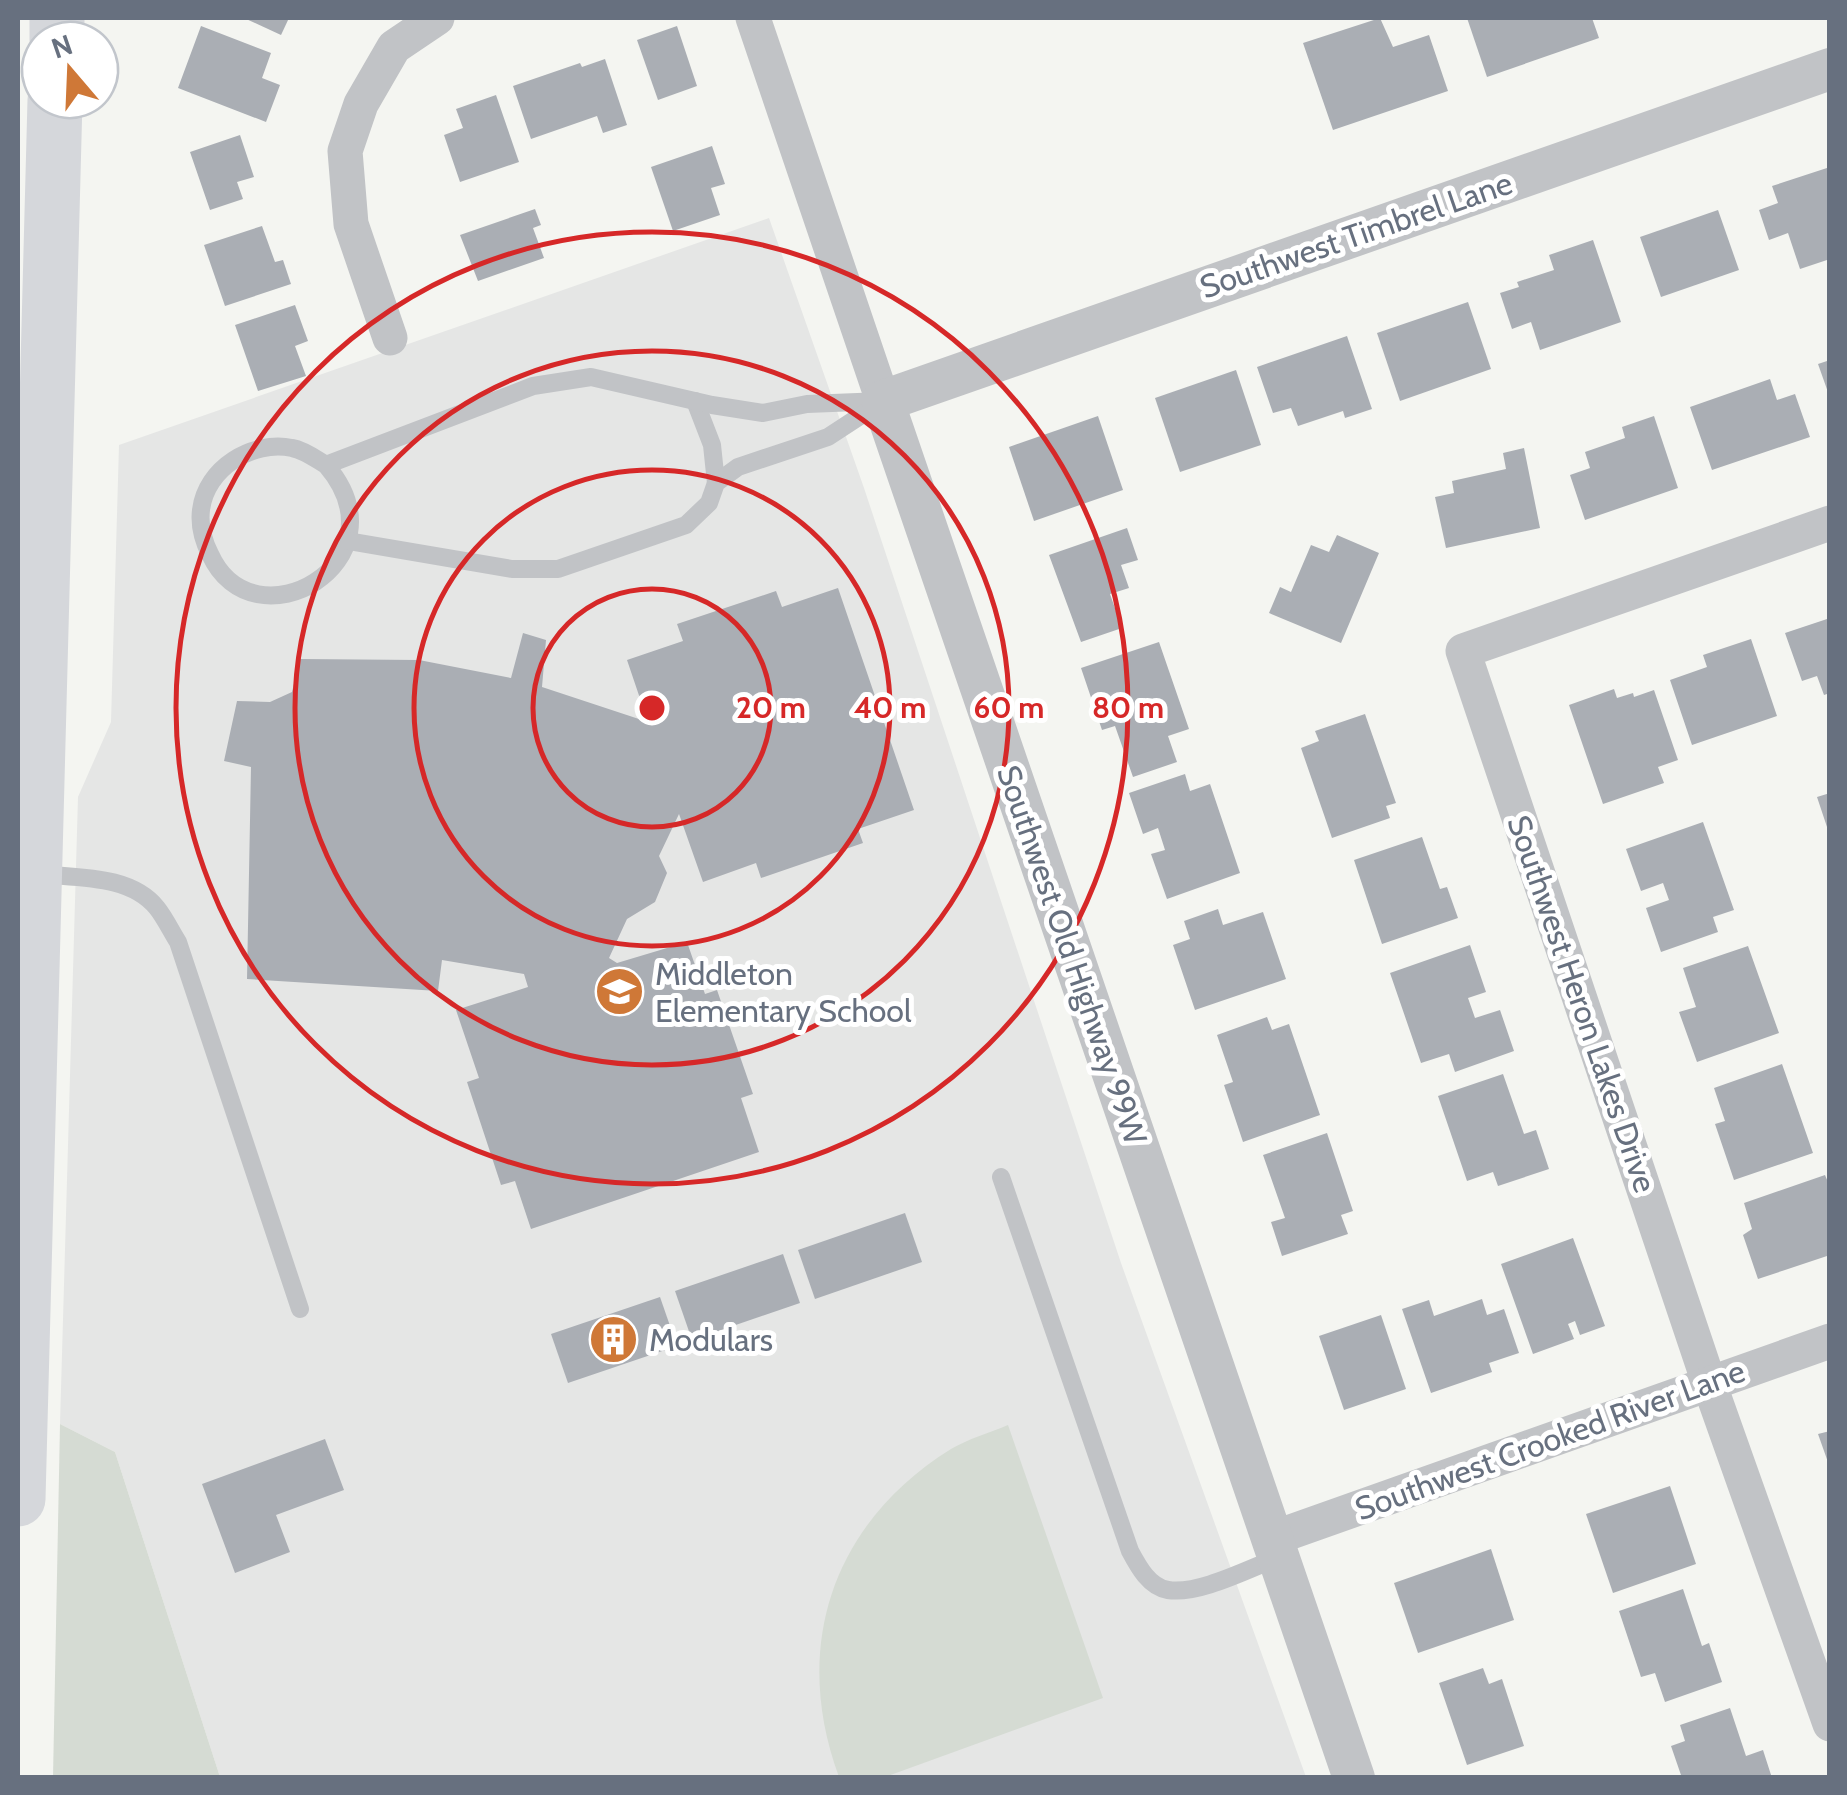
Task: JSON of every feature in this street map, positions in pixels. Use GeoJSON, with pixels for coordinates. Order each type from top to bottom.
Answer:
{"type":"FeatureCollection","features":[{"type":"Feature","properties":{"kind":"highway"},"geometry":{"type":"LineString","coordinates":[[18,1498],[54,120]]}},
{"type":"Feature","properties":{"kind":"street"},"geometry":{"type":"LineString","coordinates":[[390,338],[351,224],[345,151],[361,104],[394,46],[437,18]]}},
{"type":"Feature","properties":{"kind":"street","name":"Southwest Old Highway 99W"},"geometry":{"type":"LineString","coordinates":[[753,18],[1354,1778]]}},
{"type":"Feature","properties":{"kind":"street","name":"Southwest Timbrel Lane"},"geometry":{"type":"LineString","coordinates":[[883,401],[1830,68]]}},
{"type":"Feature","properties":{"kind":"street","name":"Southwest Heron Lakes Drive"},"geometry":{"type":"LineString","coordinates":[[1830,523],[1463,650],[1709,1383],[1830,1724]]}},
{"type":"Feature","properties":{"kind":"street","name":"Southwest Crooked River Lane"},"geometry":{"type":"LineString","coordinates":[[1274,1548],[1830,1341]]}},
{"type":"Feature","properties":{"kind":"lane"},"geometry":{"type":"LineString","coordinates":[[326,465],[532,386],[591,377],[762,413],[807,404],[883,401]]}},
{"type":"Feature","properties":{"kind":"lane"},"geometry":{"type":"LineString","coordinates":[[348,541],[512,569],[558,569],[686,524],[709,503],[716,483],[712,445],[695,401]]}},
{"type":"Feature","properties":{"kind":"lane"},"geometry":{"type":"LineString","coordinates":[[716,483],[738,468],[828,437],[883,401]]}},
{"type":"Feature","properties":{"kind":"lane"},"geometry":{"type":"LineString","coordinates":[[262,447],[294,448],[326,465],[340,481],[350,516],[348,541],[334,567],[312,587],[295,593],[265,595],[238,586],[215,566],[201,535],[201,510],[207,488],[226,464],[262,447]]}},
{"type":"Feature","properties":{"kind":"lane"},"geometry":{"type":"LineString","coordinates":[[34,874],[110,881],[137,892],[156,906],[178,942],[300,1309]]}},
{"type":"Feature","properties":{"kind":"lane"},"geometry":{"type":"LineString","coordinates":[[1001,1178],[1130,1550],[1144,1576],[1166,1590],[1202,1587],[1274,1548]]}},
{"type":"Feature","properties":{"kind":"shaded area","name":"Middleton Elementary School"},"geometry":{"type":"Polygon","coordinates":[[[769,218],[864,488],[1121,1263],[1306,1777],[220,1777],[115,1452],[60,1424],[78,797],[111,722],[119,445],[769,218]]]}},
{"type":"Feature","properties":{"kind":"shaded area"},"geometry":{"type":"Polygon","coordinates":[[[60,1424],[115,1452],[220,1777],[53,1777],[60,1424]]]}},
{"type":"Feature","properties":{"kind":"shaded area"},"geometry":{"type":"Polygon","coordinates":[[[1008,1425],[1103,1698],[885,1777],[839,1777],[825,1729],[820,1681],[822,1636],[832,1592],[851,1551],[877,1513],[910,1479],[951,1449],[1008,1425]]]}},
{"type":"Feature","properties":{"kind":"building"},"geometry":{"type":"Polygon","coordinates":[[[244,18],[289,18],[281,35],[244,18]]]}},
{"type":"Feature","properties":{"kind":"building"},"geometry":{"type":"Polygon","coordinates":[[[1380,18],[1393,47],[1429,35],[1448,91],[1333,130],[1303,43],[1380,18]]]}},
{"type":"Feature","properties":{"kind":"building"},"geometry":{"type":"Polygon","coordinates":[[[1467,18],[1592,18],[1599,38],[1487,77],[1467,18]]]}},
{"type":"Feature","properties":{"kind":"building"},"geometry":{"type":"Polygon","coordinates":[[[201,26],[271,53],[262,78],[280,85],[266,122],[178,88],[201,26]]]}},
{"type":"Feature","properties":{"kind":"building"},"geometry":{"type":"Polygon","coordinates":[[[677,26],[697,86],[658,100],[637,40],[677,26]]]}},
{"type":"Feature","properties":{"kind":"building"},"geometry":{"type":"Polygon","coordinates":[[[605,59],[627,125],[603,133],[597,116],[531,139],[513,86],[580,63],[582,67],[605,59]]]}},
{"type":"Feature","properties":{"kind":"building"},"geometry":{"type":"Polygon","coordinates":[[[496,95],[519,162],[460,182],[444,135],[463,128],[456,109],[496,95]]]}},
{"type":"Feature","properties":{"kind":"building"},"geometry":{"type":"Polygon","coordinates":[[[240,135],[254,177],[237,182],[243,199],[210,210],[190,152],[240,135]]]}},
{"type":"Feature","properties":{"kind":"building"},"geometry":{"type":"Polygon","coordinates":[[[712,146],[725,184],[711,188],[720,215],[673,231],[651,167],[712,146]]]}},
{"type":"Feature","properties":{"kind":"building"},"geometry":{"type":"Polygon","coordinates":[[[1830,167],[1830,259],[1800,269],[1788,233],[1769,240],[1759,210],[1778,203],[1772,186],[1830,167]]]}},
{"type":"Feature","properties":{"kind":"building"},"geometry":{"type":"Polygon","coordinates":[[[535,209],[541,225],[533,228],[544,258],[478,281],[460,235],[535,209]]]}},
{"type":"Feature","properties":{"kind":"building"},"geometry":{"type":"Polygon","coordinates":[[[1718,210],[1739,270],[1661,297],[1640,237],[1718,210]]]}},
{"type":"Feature","properties":{"kind":"building"},"geometry":{"type":"Polygon","coordinates":[[[262,226],[275,262],[283,260],[291,284],[225,306],[204,245],[262,226]]]}},
{"type":"Feature","properties":{"kind":"building"},"geometry":{"type":"Polygon","coordinates":[[[1593,240],[1621,322],[1540,350],[1531,322],[1512,329],[1500,293],[1519,287],[1517,282],[1554,270],[1549,255],[1593,240]]]}},
{"type":"Feature","properties":{"kind":"building"},"geometry":{"type":"Polygon","coordinates":[[[1468,302],[1491,369],[1400,401],[1377,333],[1468,302]]]}},
{"type":"Feature","properties":{"kind":"building"},"geometry":{"type":"Polygon","coordinates":[[[295,305],[308,341],[295,346],[306,376],[258,391],[235,325],[295,305]]]}},
{"type":"Feature","properties":{"kind":"building"},"geometry":{"type":"Polygon","coordinates":[[[1347,336],[1372,409],[1345,418],[1343,411],[1298,426],[1291,408],[1273,413],[1257,367],[1347,336]]]}},
{"type":"Feature","properties":{"kind":"building"},"geometry":{"type":"Polygon","coordinates":[[[1830,360],[1830,395],[1829,395],[1818,364],[1830,360]]]}},
{"type":"Feature","properties":{"kind":"building"},"geometry":{"type":"Polygon","coordinates":[[[1236,370],[1261,445],[1180,472],[1155,398],[1236,370]]]}},
{"type":"Feature","properties":{"kind":"building"},"geometry":{"type":"Polygon","coordinates":[[[1770,379],[1777,400],[1795,394],[1810,437],[1712,470],[1690,407],[1770,379]]]}},
{"type":"Feature","properties":{"kind":"building"},"geometry":{"type":"Polygon","coordinates":[[[1098,416],[1123,490],[1034,521],[1009,447],[1098,416]]]}},
{"type":"Feature","properties":{"kind":"building"},"geometry":{"type":"Polygon","coordinates":[[[1654,416],[1678,488],[1585,520],[1570,475],[1590,468],[1585,452],[1625,438],[1622,427],[1654,416]]]}},
{"type":"Feature","properties":{"kind":"building"},"geometry":{"type":"Polygon","coordinates":[[[1524,448],[1540,528],[1446,548],[1435,497],[1454,493],[1452,481],[1506,469],[1503,453],[1524,448]]]}},
{"type":"Feature","properties":{"kind":"building"},"geometry":{"type":"Polygon","coordinates":[[[1127,528],[1138,560],[1121,565],[1129,588],[1110,594],[1122,628],[1081,642],[1049,555],[1127,528]]]}},
{"type":"Feature","properties":{"kind":"building"},"geometry":{"type":"Polygon","coordinates":[[[1337,535],[1379,553],[1341,643],[1269,613],[1280,587],[1291,592],[1311,545],[1329,552],[1337,535]]]}},
{"type":"Feature","properties":{"kind":"building"},"geometry":{"type":"Polygon","coordinates":[[[838,588],[914,810],[858,829],[863,843],[761,878],[756,863],[703,882],[679,814],[659,856],[667,873],[655,902],[627,919],[609,958],[617,963],[687,942],[705,994],[717,990],[753,1094],[741,1098],[759,1152],[531,1229],[515,1181],[501,1185],[467,1082],[479,1078],[456,1010],[528,987],[524,974],[442,960],[438,991],[247,979],[251,767],[224,761],[237,701],[270,702],[292,692],[300,659],[419,660],[511,678],[523,633],[546,640],[542,687],[648,722],[627,660],[683,641],[677,624],[776,591],[782,607],[838,588]]]}},
{"type":"Feature","properties":{"kind":"building"},"geometry":{"type":"Polygon","coordinates":[[[1830,618],[1830,693],[1824,695],[1817,676],[1802,681],[1785,633],[1830,618]]]}},
{"type":"Feature","properties":{"kind":"building"},"geometry":{"type":"Polygon","coordinates":[[[1751,639],[1777,716],[1692,745],[1670,680],[1707,667],[1703,655],[1751,639]]]}},
{"type":"Feature","properties":{"kind":"building"},"geometry":{"type":"Polygon","coordinates":[[[1159,642],[1189,729],[1168,736],[1177,762],[1133,777],[1115,726],[1102,730],[1081,668],[1159,642]]]}},
{"type":"Feature","properties":{"kind":"building"},"geometry":{"type":"Polygon","coordinates":[[[1614,689],[1617,698],[1654,690],[1678,760],[1658,767],[1664,783],[1603,804],[1569,705],[1614,689]]]}},
{"type":"Feature","properties":{"kind":"building"},"geometry":{"type":"Polygon","coordinates":[[[1365,714],[1396,803],[1386,806],[1390,818],[1332,838],[1301,748],[1319,741],[1315,731],[1365,714]]]}},
{"type":"Feature","properties":{"kind":"building"},"geometry":{"type":"Polygon","coordinates":[[[1185,774],[1190,791],[1210,784],[1240,873],[1167,899],[1151,854],[1165,850],[1158,828],[1143,834],[1129,793],[1185,774]]]}},
{"type":"Feature","properties":{"kind":"building"},"geometry":{"type":"Polygon","coordinates":[[[1830,793],[1830,833],[1829,833],[1817,797],[1830,793]]]}},
{"type":"Feature","properties":{"kind":"building"},"geometry":{"type":"Polygon","coordinates":[[[1703,822],[1734,910],[1713,917],[1718,932],[1661,952],[1646,908],[1669,900],[1663,883],[1641,891],[1626,849],[1703,822]]]}},
{"type":"Feature","properties":{"kind":"building"},"geometry":{"type":"Polygon","coordinates":[[[1422,837],[1440,889],[1447,887],[1458,918],[1382,944],[1354,860],[1422,837]]]}},
{"type":"Feature","properties":{"kind":"building"},"geometry":{"type":"Polygon","coordinates":[[[1218,909],[1223,925],[1263,912],[1286,979],[1195,1010],[1173,945],[1190,939],[1184,921],[1218,909]]]}},
{"type":"Feature","properties":{"kind":"building"},"geometry":{"type":"Polygon","coordinates":[[[1470,945],[1486,992],[1468,998],[1475,1018],[1500,1010],[1514,1051],[1455,1072],[1449,1054],[1421,1063],[1390,973],[1470,945]]]}},
{"type":"Feature","properties":{"kind":"building"},"geometry":{"type":"Polygon","coordinates":[[[1748,946],[1779,1033],[1697,1062],[1679,1012],[1696,1007],[1683,968],[1748,946]]]}},
{"type":"Feature","properties":{"kind":"building"},"geometry":{"type":"Polygon","coordinates":[[[1267,1017],[1272,1030],[1289,1024],[1320,1115],[1243,1142],[1224,1085],[1233,1082],[1217,1035],[1267,1017]]]}},
{"type":"Feature","properties":{"kind":"building"},"geometry":{"type":"Polygon","coordinates":[[[1782,1064],[1813,1153],[1734,1180],[1715,1124],[1725,1121],[1714,1088],[1782,1064]]]}},
{"type":"Feature","properties":{"kind":"building"},"geometry":{"type":"Polygon","coordinates":[[[1503,1074],[1524,1134],[1536,1130],[1549,1169],[1498,1186],[1493,1172],[1467,1181],[1438,1096],[1503,1074]]]}},
{"type":"Feature","properties":{"kind":"building"},"geometry":{"type":"Polygon","coordinates":[[[1327,1133],[1353,1211],[1341,1215],[1348,1234],[1282,1256],[1271,1222],[1285,1218],[1263,1155],[1327,1133]]]}},
{"type":"Feature","properties":{"kind":"building"},"geometry":{"type":"Polygon","coordinates":[[[1825,1175],[1830,1187],[1830,1255],[1758,1279],[1743,1235],[1752,1229],[1744,1203],[1825,1175]]]}},
{"type":"Feature","properties":{"kind":"building","name":"Modulars"},"geometry":{"type":"Polygon","coordinates":[[[905,1213],[922,1262],[815,1299],[798,1250],[905,1213]]]}},
{"type":"Feature","properties":{"kind":"building"},"geometry":{"type":"Polygon","coordinates":[[[1573,1238],[1605,1326],[1580,1335],[1575,1321],[1568,1324],[1574,1339],[1533,1354],[1501,1264],[1573,1238]]]}},
{"type":"Feature","properties":{"kind":"building","name":"Modulars"},"geometry":{"type":"Polygon","coordinates":[[[783,1254],[800,1303],[692,1340],[675,1291],[783,1254]]]}},
{"type":"Feature","properties":{"kind":"building","name":"Modulars"},"geometry":{"type":"Polygon","coordinates":[[[660,1297],[677,1346],[568,1383],[551,1334],[660,1297]]]}},
{"type":"Feature","properties":{"kind":"building"},"geometry":{"type":"Polygon","coordinates":[[[1482,1299],[1487,1315],[1504,1309],[1519,1353],[1489,1363],[1492,1372],[1431,1393],[1402,1309],[1429,1300],[1434,1316],[1482,1299]]]}},
{"type":"Feature","properties":{"kind":"building"},"geometry":{"type":"Polygon","coordinates":[[[1381,1315],[1406,1389],[1344,1410],[1319,1336],[1381,1315]]]}},
{"type":"Feature","properties":{"kind":"building"},"geometry":{"type":"Polygon","coordinates":[[[1830,1431],[1830,1464],[1829,1465],[1818,1434],[1830,1431]]]}},
{"type":"Feature","properties":{"kind":"building"},"geometry":{"type":"Polygon","coordinates":[[[325,1439],[344,1490],[276,1515],[290,1552],[235,1573],[202,1484],[325,1439]]]}},
{"type":"Feature","properties":{"kind":"building"},"geometry":{"type":"Polygon","coordinates":[[[1670,1486],[1696,1564],[1613,1593],[1586,1514],[1670,1486]]]}},
{"type":"Feature","properties":{"kind":"building"},"geometry":{"type":"Polygon","coordinates":[[[1491,1549],[1514,1620],[1418,1653],[1394,1583],[1491,1549]]]}},
{"type":"Feature","properties":{"kind":"building"},"geometry":{"type":"Polygon","coordinates":[[[1683,1589],[1702,1646],[1709,1643],[1722,1682],[1665,1702],[1655,1673],[1641,1677],[1619,1611],[1683,1589]]]}},
{"type":"Feature","properties":{"kind":"building"},"geometry":{"type":"Polygon","coordinates":[[[1483,1668],[1489,1684],[1502,1679],[1524,1746],[1467,1765],[1439,1683],[1483,1668]]]}},
{"type":"Feature","properties":{"kind":"building"},"geometry":{"type":"Polygon","coordinates":[[[1730,1708],[1746,1756],[1763,1750],[1772,1778],[1682,1778],[1671,1746],[1685,1741],[1680,1725],[1730,1708]]]}},
{"type":"Feature","properties":{"kind":"place","name":"Middleton Elementary School"},"geometry":{"type":"Point","coordinates":[620,992]}},
{"type":"Feature","properties":{"kind":"place","name":"Modulars"},"geometry":{"type":"Point","coordinates":[614,1340]}}]}
